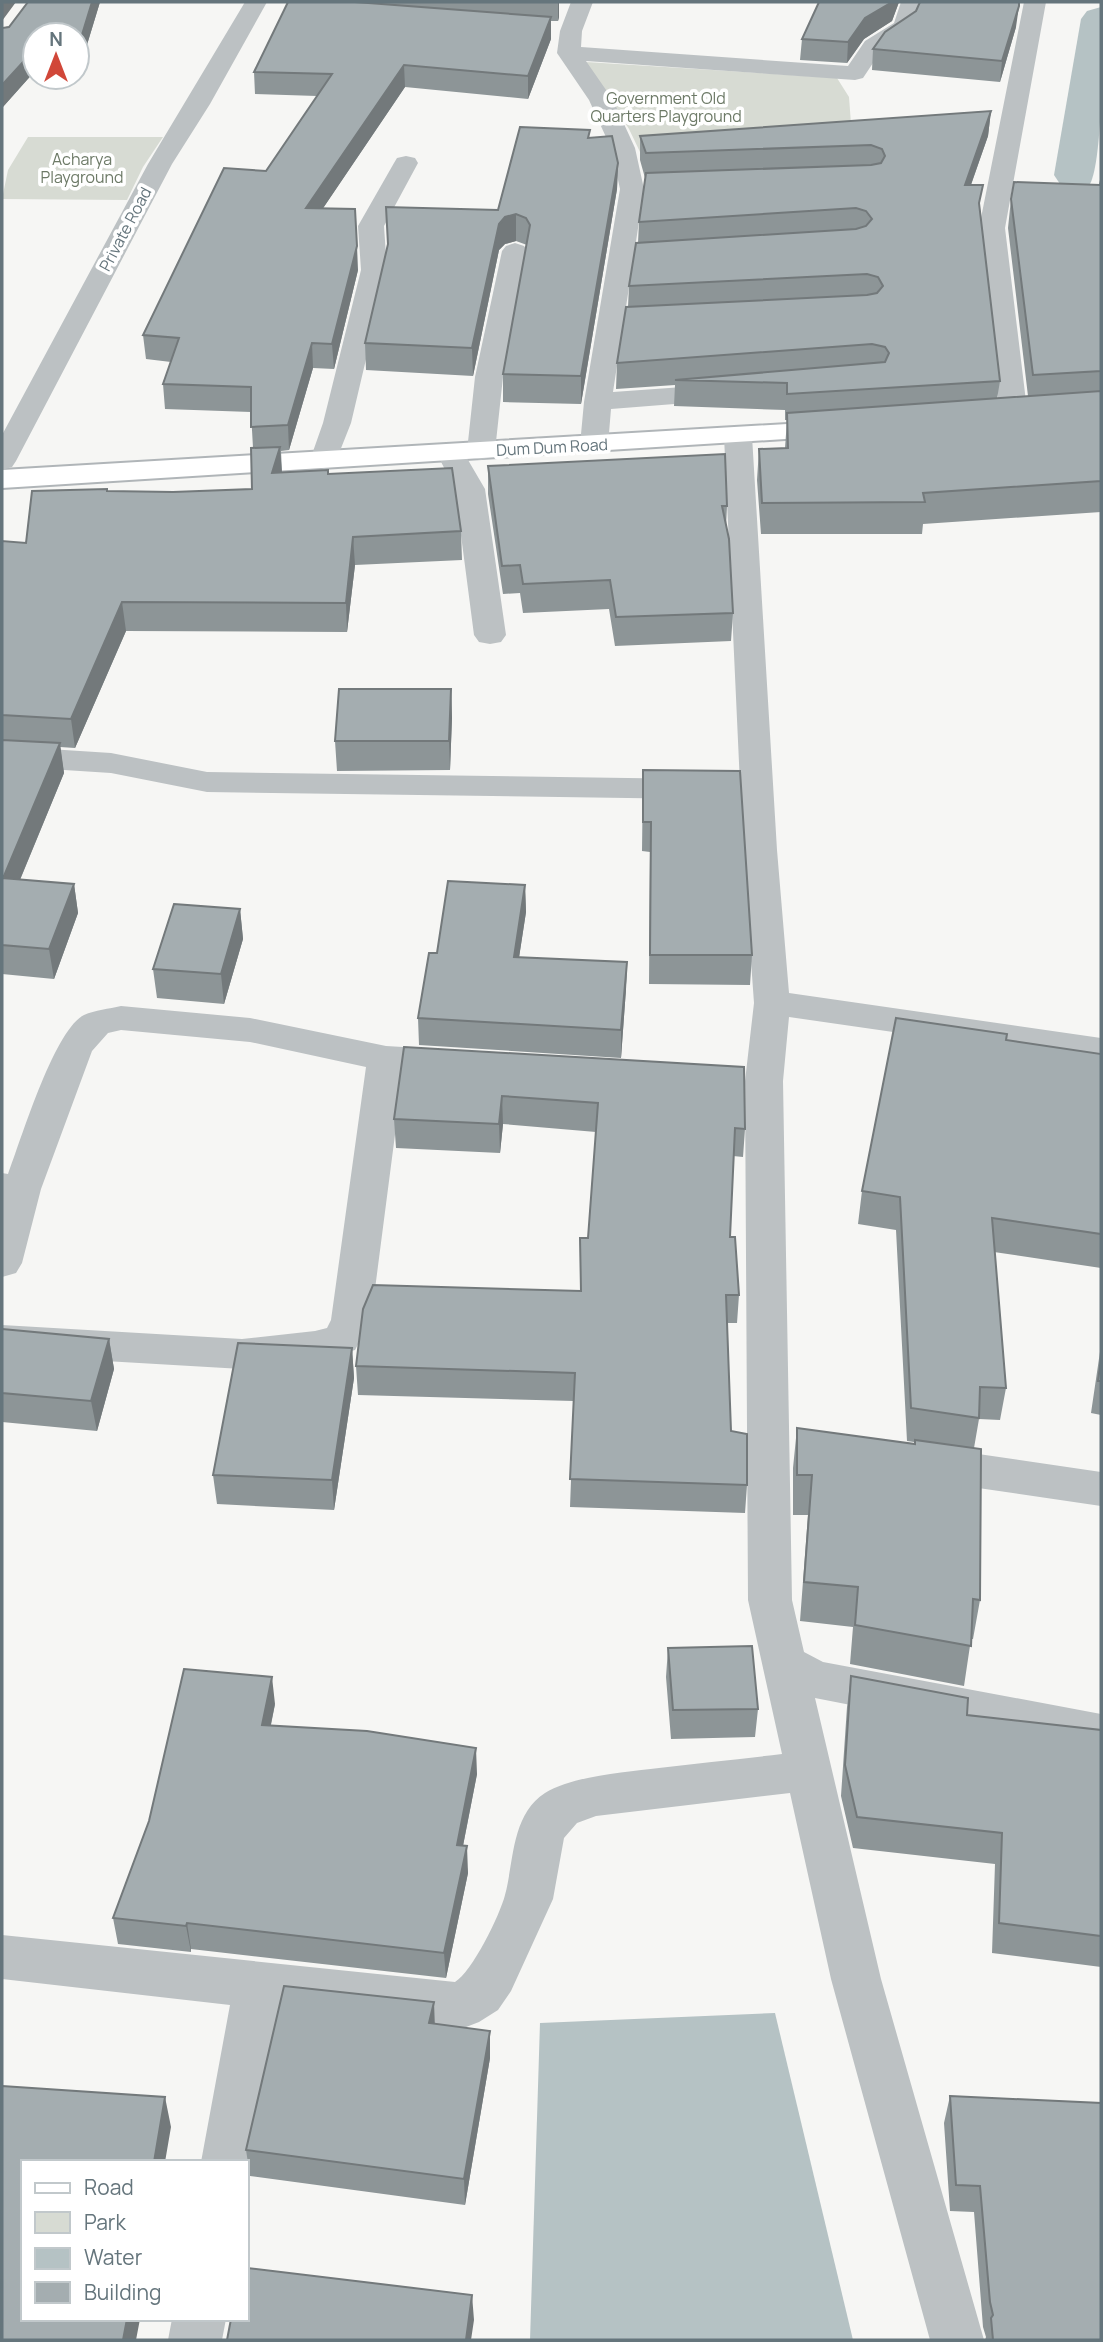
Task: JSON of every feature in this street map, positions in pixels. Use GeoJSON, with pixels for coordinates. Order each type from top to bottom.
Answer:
{"type":"FeatureCollection","features":[{"type":"Feature","properties":{"kind":"main road","name":"Dum Dum Road"},"geometry":{"type":"LineString","coordinates":[[2,480],[862,428]]}},
{"type":"Feature","properties":{"kind":"street","name":"Private Road"},"geometry":{"type":"LineString","coordinates":[[2,461],[160,164],[198,104],[256,2]]}},
{"type":"Feature","properties":{"kind":"street"},"geometry":{"type":"LineString","coordinates":[[564,38],[582,2]]}},
{"type":"Feature","properties":{"kind":"street"},"geometry":{"type":"LineString","coordinates":[[564,38],[855,73],[873,46],[904,26],[912,2]]}},
{"type":"Feature","properties":{"kind":"street"},"geometry":{"type":"LineString","coordinates":[[1013,418],[992,228],[1035,2]]}},
{"type":"Feature","properties":{"kind":"street"},"geometry":{"type":"LineString","coordinates":[[564,38],[601,100],[623,148],[632,189],[598,402],[594,445]]}},
{"type":"Feature","properties":{"kind":"street"},"geometry":{"type":"LineString","coordinates":[[324,460],[337,423],[374,270],[370,226],[406,163]]}},
{"type":"Feature","properties":{"kind":"street"},"geometry":{"type":"LineString","coordinates":[[632,189],[660,188]]}},
{"type":"Feature","properties":{"kind":"street"},"geometry":{"type":"LineString","coordinates":[[481,451],[489,377],[514,251]]}},
{"type":"Feature","properties":{"kind":"street"},"geometry":{"type":"LineString","coordinates":[[621,259],[648,257]]}},
{"type":"Feature","properties":{"kind":"street"},"geometry":{"type":"LineString","coordinates":[[610,324],[637,322]]}},
{"type":"Feature","properties":{"kind":"street"},"geometry":{"type":"LineString","coordinates":[[598,402],[748,390]]}},
{"type":"Feature","properties":{"kind":"street"},"geometry":{"type":"LineString","coordinates":[[738,436],[772,1003],[745,1080],[787,1441],[770,1600],[856,1979],[957,2340]]}},
{"type":"Feature","properties":{"kind":"street"},"geometry":{"type":"LineString","coordinates":[[451,454],[470,489],[490,635]]}},
{"type":"Feature","properties":{"kind":"street"},"geometry":{"type":"LineString","coordinates":[[2,756],[111,762],[207,782],[691,789],[758,787]]}},
{"type":"Feature","properties":{"kind":"street"},"geometry":{"type":"LineString","coordinates":[[772,1003],[1101,1050]]}},
{"type":"Feature","properties":{"kind":"street"},"geometry":{"type":"LineString","coordinates":[[2,1263],[12,1188],[80,1038],[96,1024],[121,1018],[250,1030],[386,1059],[483,1065]]}},
{"type":"Feature","properties":{"kind":"street"},"geometry":{"type":"LineString","coordinates":[[2,1340],[242,1354],[315,1346],[341,1339],[351,1320],[386,1059]]}},
{"type":"Feature","properties":{"kind":"street"},"geometry":{"type":"LineString","coordinates":[[887,1457],[1101,1489]]}},
{"type":"Feature","properties":{"kind":"street"},"geometry":{"type":"LineString","coordinates":[[784,1663],[814,1679],[1101,1734]]}},
{"type":"Feature","properties":{"kind":"street"},"geometry":{"type":"LineString","coordinates":[[2,1957],[461,2007],[480,1994],[493,1975],[529,1899],[542,1829],[561,1808],[596,1796],[808,1771]]}},
{"type":"Feature","properties":{"kind":"street"},"geometry":{"type":"LineString","coordinates":[[227,2160],[259,1985]]}},
{"type":"Feature","properties":{"kind":"street"},"geometry":{"type":"LineString","coordinates":[[195,2340],[199,2321]]}},
{"type":"Feature","properties":{"kind":"green space","name":"Government Old Quarters Playground"},"geometry":{"type":"Polygon","coordinates":[[[586,62],[837,78],[849,97],[852,137],[640,152],[629,129],[586,62]]]}},
{"type":"Feature","properties":{"kind":"green space","name":"Acharya Playground"},"geometry":{"type":"Polygon","coordinates":[[[28,137],[163,137],[143,167],[127,200],[2,199],[8,170],[28,137]]]}},
{"type":"Feature","properties":{"kind":"water"},"geometry":{"type":"Polygon","coordinates":[[[775,2013],[853,2340],[530,2340],[540,2023],[775,2013]]]}},
{"type":"Feature","properties":{"kind":"building"},"geometry":{"type":"Polygon","coordinates":[[[28,2],[92,2],[86,21],[21,21],[21,64],[2,85],[2,28],[9,27],[28,2]]]}},
{"type":"Feature","properties":{"kind":"building"},"geometry":{"type":"Polygon","coordinates":[[[288,2],[355,2],[551,17],[528,76],[404,65],[306,208],[355,209],[357,246],[332,344],[312,343],[288,425],[251,427],[251,387],[163,384],[179,338],[143,335],[224,168],[266,171],[332,74],[254,72],[288,2]]]}},
{"type":"Feature","properties":{"kind":"building"},"geometry":{"type":"Polygon","coordinates":[[[819,2],[892,2],[865,18],[848,42],[802,39],[819,2]]]}},
{"type":"Feature","properties":{"kind":"building"},"geometry":{"type":"Polygon","coordinates":[[[920,2],[1019,2],[1002,61],[873,49],[885,32],[916,11],[920,2]]]}},
{"type":"Feature","properties":{"kind":"building"},"geometry":{"type":"Polygon","coordinates":[[[991,111],[965,185],[983,185],[979,203],[1000,381],[787,394],[787,383],[675,380],[885,362],[889,353],[885,347],[872,344],[617,363],[626,307],[867,295],[877,293],[883,286],[878,277],[867,274],[629,286],[636,243],[856,229],[866,226],[872,219],[866,211],[856,208],[639,222],[646,173],[871,165],[881,163],[885,156],[882,149],[871,145],[646,153],[640,136],[991,111]]]}},
{"type":"Feature","properties":{"kind":"building"},"geometry":{"type":"Polygon","coordinates":[[[520,127],[590,130],[588,138],[612,136],[618,163],[581,376],[503,374],[530,225],[526,218],[516,214],[505,217],[499,224],[472,348],[365,343],[388,244],[386,207],[498,210],[520,127]]]}},
{"type":"Feature","properties":{"kind":"building"},"geometry":{"type":"Polygon","coordinates":[[[1101,180],[1101,371],[1033,375],[1011,199],[1014,182],[1100,185],[1101,180]]]}},
{"type":"Feature","properties":{"kind":"building"},"geometry":{"type":"Polygon","coordinates":[[[1101,391],[1101,481],[923,493],[925,502],[762,503],[759,449],[788,448],[787,413],[1101,391]]]}},
{"type":"Feature","properties":{"kind":"building"},"geometry":{"type":"Polygon","coordinates":[[[280,447],[272,473],[328,470],[328,474],[452,468],[461,531],[353,537],[346,603],[122,602],[71,719],[2,715],[2,541],[26,543],[32,491],[107,489],[173,492],[252,489],[251,448],[280,447]]]}},
{"type":"Feature","properties":{"kind":"building"},"geometry":{"type":"Polygon","coordinates":[[[725,454],[727,506],[722,506],[729,539],[733,613],[616,617],[610,580],[523,584],[520,565],[502,566],[488,466],[725,454]]]}},
{"type":"Feature","properties":{"kind":"building"},"geometry":{"type":"Polygon","coordinates":[[[339,689],[451,689],[449,741],[335,741],[339,689]]]}},
{"type":"Feature","properties":{"kind":"building"},"geometry":{"type":"Polygon","coordinates":[[[2,740],[60,743],[4,876],[2,876],[2,740]]]}},
{"type":"Feature","properties":{"kind":"building"},"geometry":{"type":"Polygon","coordinates":[[[643,770],[740,771],[752,955],[650,955],[651,822],[643,822],[643,770]]]}},
{"type":"Feature","properties":{"kind":"building"},"geometry":{"type":"Polygon","coordinates":[[[2,878],[74,884],[49,949],[2,945],[2,878]]]}},
{"type":"Feature","properties":{"kind":"building"},"geometry":{"type":"Polygon","coordinates":[[[448,881],[525,885],[514,957],[627,962],[621,1030],[418,1018],[429,953],[437,953],[448,881]]]}},
{"type":"Feature","properties":{"kind":"building"},"geometry":{"type":"Polygon","coordinates":[[[174,904],[240,909],[221,974],[153,969],[174,904]]]}},
{"type":"Feature","properties":{"kind":"building"},"geometry":{"type":"Polygon","coordinates":[[[896,1018],[1007,1034],[1006,1040],[1101,1054],[1101,1234],[992,1218],[1006,1388],[980,1387],[979,1418],[911,1408],[900,1197],[862,1191],[896,1018]]]}},
{"type":"Feature","properties":{"kind":"building"},"geometry":{"type":"Polygon","coordinates":[[[404,1047],[744,1067],[745,1129],[735,1128],[730,1237],[735,1237],[739,1295],[726,1295],[731,1431],[747,1434],[747,1485],[570,1479],[575,1373],[356,1366],[363,1309],[373,1285],[581,1291],[580,1238],[588,1238],[598,1103],[502,1096],[499,1124],[394,1119],[404,1047]]]}},
{"type":"Feature","properties":{"kind":"building"},"geometry":{"type":"Polygon","coordinates":[[[2,1329],[109,1339],[91,1401],[2,1393],[2,1329]]]}},
{"type":"Feature","properties":{"kind":"building"},"geometry":{"type":"Polygon","coordinates":[[[238,1343],[352,1348],[332,1480],[213,1475],[238,1343]]]}},
{"type":"Feature","properties":{"kind":"building"},"geometry":{"type":"Polygon","coordinates":[[[1101,1359],[1101,1381],[1098,1381],[1101,1359]]]}},
{"type":"Feature","properties":{"kind":"building"},"geometry":{"type":"Polygon","coordinates":[[[797,1428],[915,1444],[915,1440],[981,1449],[980,1600],[973,1599],[971,1646],[855,1625],[858,1587],[804,1582],[812,1475],[797,1475],[797,1428]]]}},
{"type":"Feature","properties":{"kind":"building"},"geometry":{"type":"Polygon","coordinates":[[[752,1646],[758,1709],[673,1710],[668,1648],[752,1646]]]}},
{"type":"Feature","properties":{"kind":"building"},"geometry":{"type":"Polygon","coordinates":[[[184,1669],[272,1677],[262,1725],[367,1731],[476,1748],[457,1845],[467,1846],[444,1953],[187,1923],[186,1926],[113,1918],[149,1821],[184,1669]]]}},
{"type":"Feature","properties":{"kind":"building"},"geometry":{"type":"Polygon","coordinates":[[[851,1676],[968,1698],[967,1715],[1101,1730],[1101,1936],[999,1923],[1002,1833],[857,1817],[845,1765],[851,1676]]]}},
{"type":"Feature","properties":{"kind":"building"},"geometry":{"type":"Polygon","coordinates":[[[284,1986],[434,2002],[429,2023],[490,2031],[464,2179],[246,2150],[284,1986]]]}},
{"type":"Feature","properties":{"kind":"building"},"geometry":{"type":"Polygon","coordinates":[[[2,2086],[165,2097],[154,2160],[21,2160],[21,2321],[127,2321],[123,2340],[2,2340],[2,2086]]]}},
{"type":"Feature","properties":{"kind":"building"},"geometry":{"type":"Polygon","coordinates":[[[950,2096],[1101,2103],[1101,2340],[993,2340],[993,2315],[980,2186],[956,2185],[950,2096]]]}},
{"type":"Feature","properties":{"kind":"building"},"geometry":{"type":"Polygon","coordinates":[[[248,2268],[472,2295],[466,2340],[227,2340],[231,2321],[248,2321],[248,2268]]]}},
{"type":"Feature","properties":{"kind":"waterway"},"geometry":{"type":"LineString","coordinates":[[1075,175],[1101,19]]}}]}
